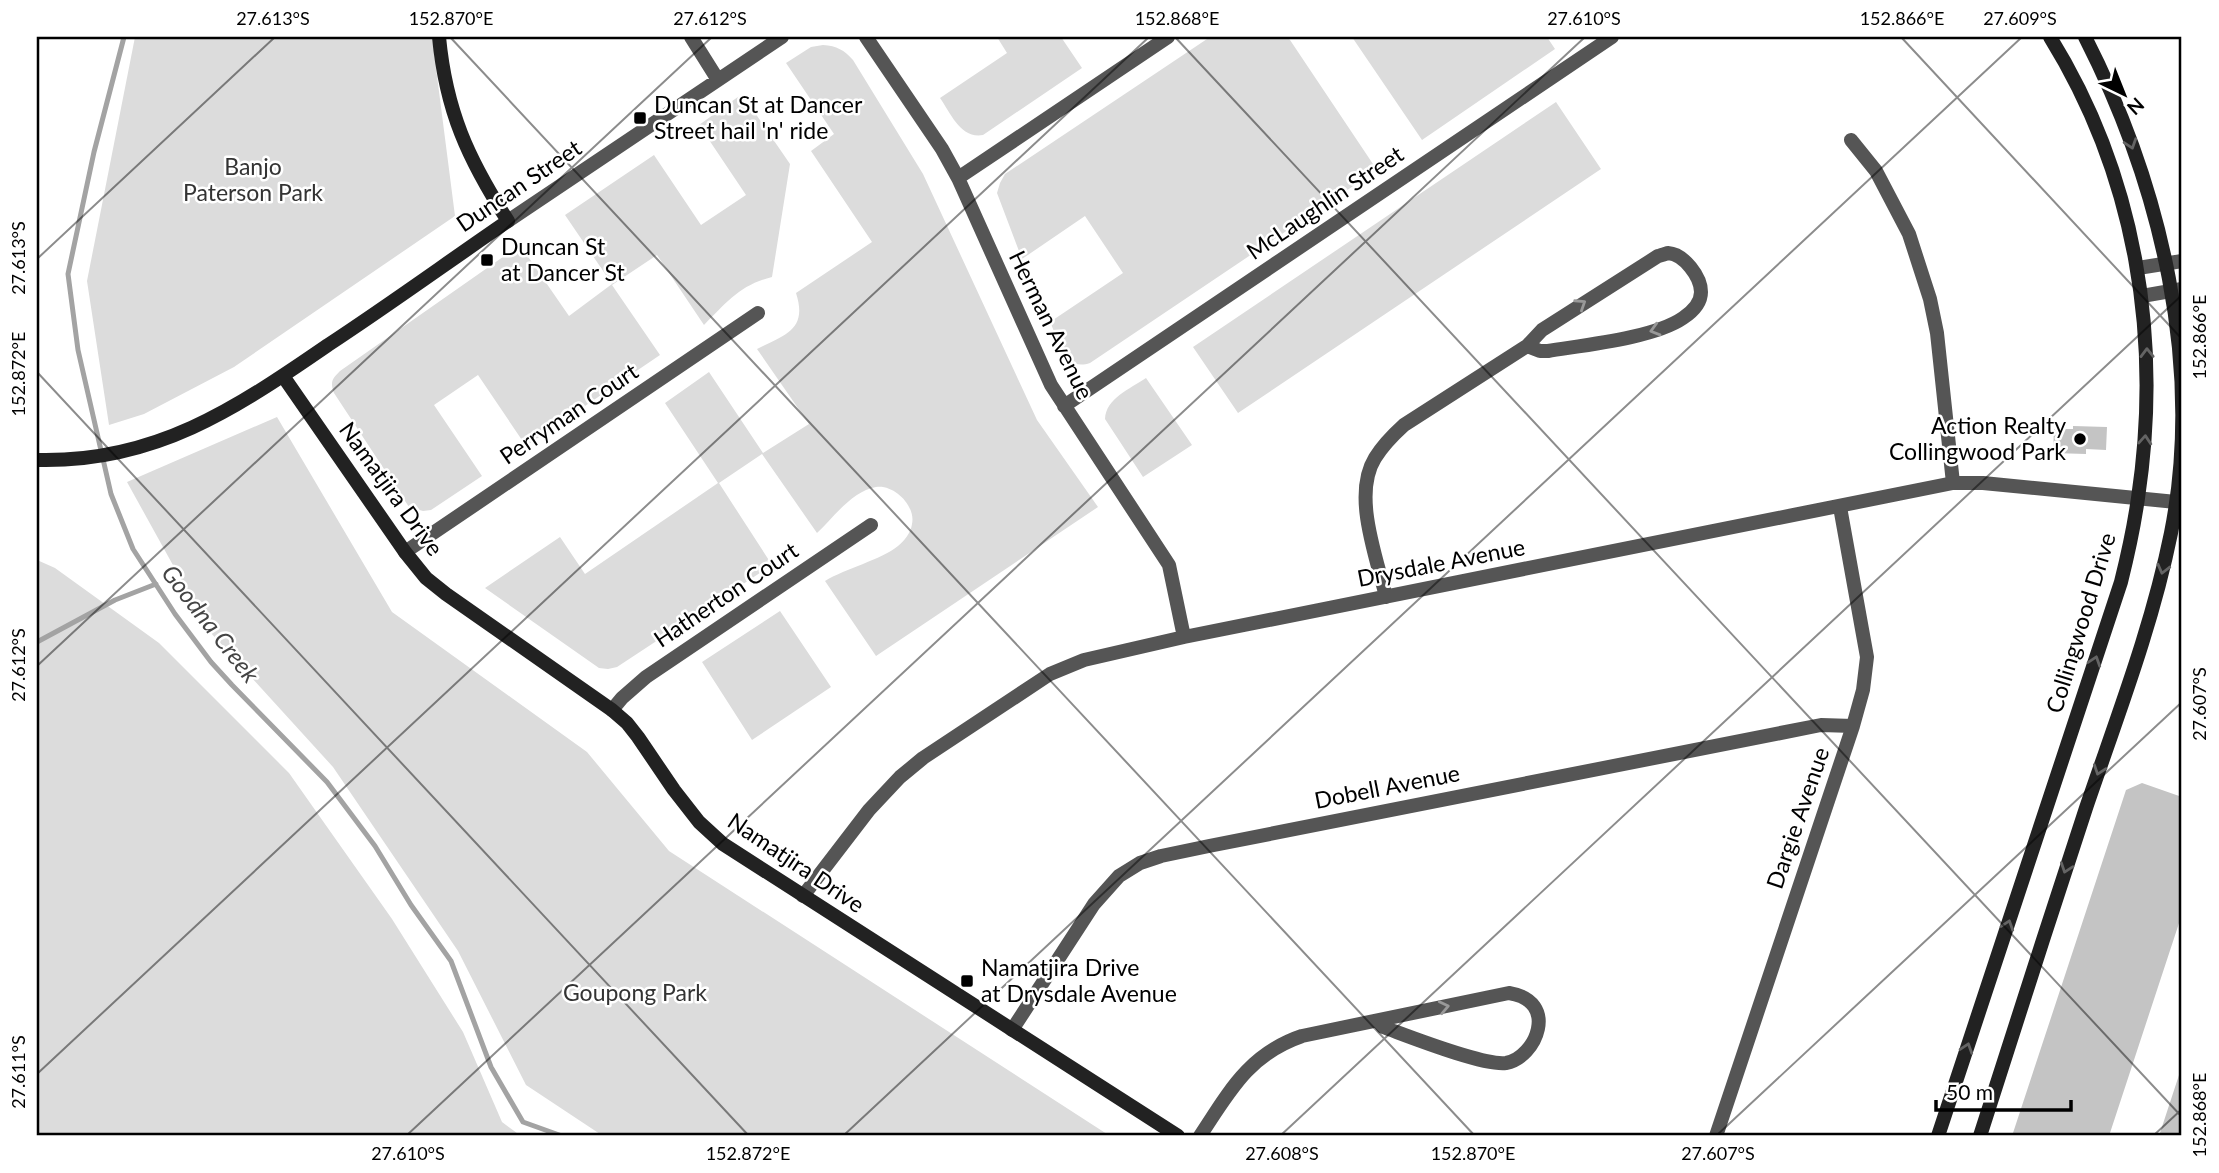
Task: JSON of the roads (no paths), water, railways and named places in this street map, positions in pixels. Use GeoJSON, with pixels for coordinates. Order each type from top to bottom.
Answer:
{"type":"FeatureCollection","features":[{"type":"Feature","properties":{"kind":"main road"},"geometry":{"type":"LineString","coordinates":[[439,37],[447,89],[456,123],[482,180],[508,221]]}},
{"type":"Feature","properties":{"kind":"main road","name":"Collingwood Drive"},"geometry":{"type":"LineString","coordinates":[[1938,1136],[2121,582],[2138,499],[2147,411],[2142,296],[2138,268],[2116,183],[2081,94],[2050,37]]}},
{"type":"Feature","properties":{"kind":"main road"},"geometry":{"type":"LineString","coordinates":[[1980,1136],[2051,913],[2147,628],[2166,557],[2176,502],[2181,434],[2181,381],[2176,290],[2165,264],[2144,183],[2127,132],[2108,83],[2085,37]]}},
{"type":"Feature","properties":{"kind":"main road","name":"Duncan Street"},"geometry":{"type":"LineString","coordinates":[[37,460],[66,461],[124,452],[171,438],[201,425],[283,376],[508,221]]}},
{"type":"Feature","properties":{"kind":"main road","name":"Namatjira Drive"},"geometry":{"type":"LineString","coordinates":[[283,376],[405,552],[426,578],[612,710],[638,737],[674,790],[723,844],[1178,1136]]}},
{"type":"Feature","properties":{"kind":"street"},"geometry":{"type":"LineString","coordinates":[[691,37],[718,80]]}},
{"type":"Feature","properties":{"kind":"street","name":"Duncan Street"},"geometry":{"type":"LineString","coordinates":[[508,221],[782,37]]}},
{"type":"Feature","properties":{"kind":"street","name":"Herman Avenue"},"geometry":{"type":"LineString","coordinates":[[866,37],[942,149],[958,178],[1039,362],[1064,406],[1169,565],[1184,637]]}},
{"type":"Feature","properties":{"kind":"street"},"geometry":{"type":"LineString","coordinates":[[958,178],[1168,37]]}},
{"type":"Feature","properties":{"kind":"street","name":"McLaughlin Street"},"geometry":{"type":"LineString","coordinates":[[1064,406],[1612,37]]}},
{"type":"Feature","properties":{"kind":"street"},"geometry":{"type":"LineString","coordinates":[[1851,140],[1876,171],[1909,234],[1930,299],[1937,333],[1953,483]]}},
{"type":"Feature","properties":{"kind":"street"},"geometry":{"type":"LineString","coordinates":[[1386,597],[1366,510],[1368,474],[1373,459],[1387,440],[1405,425],[1527,345],[1542,330],[1658,256],[1668,253],[1685,260],[1701,288],[1699,301],[1694,309],[1667,327],[1645,334],[1548,351],[1540,351],[1527,345]]}},
{"type":"Feature","properties":{"kind":"street"},"geometry":{"type":"LineString","coordinates":[[2138,268],[2182,261]]}},
{"type":"Feature","properties":{"kind":"street"},"geometry":{"type":"LineString","coordinates":[[2142,296],[2176,290]]}},
{"type":"Feature","properties":{"kind":"street","name":"Perryman Court"},"geometry":{"type":"LineString","coordinates":[[405,552],[758,313]]}},
{"type":"Feature","properties":{"kind":"street","name":"Drysdale Avenue"},"geometry":{"type":"LineString","coordinates":[[803,896],[869,810],[900,777],[931,752],[1050,674],[1084,660],[1184,637],[1953,483],[1983,483],[2176,502]]}},
{"type":"Feature","properties":{"kind":"street","name":"Dargie Avenue"},"geometry":{"type":"LineString","coordinates":[[1716,1136],[1863,690],[1867,657],[1840,507]]}},
{"type":"Feature","properties":{"kind":"street","name":"Hatherton Court"},"geometry":{"type":"LineString","coordinates":[[612,710],[646,677],[870,525]]}},
{"type":"Feature","properties":{"kind":"street","name":"Dobell Avenue"},"geometry":{"type":"LineString","coordinates":[[1012,1030],[1094,904],[1119,876],[1140,863],[1222,843],[1821,725],[1853,726]]}},
{"type":"Feature","properties":{"kind":"street"},"geometry":{"type":"LineString","coordinates":[[1200,1136],[1232,1086],[1251,1066],[1279,1045],[1302,1036],[1509,993],[1522,995],[1532,1001],[1539,1012],[1539,1028],[1532,1042],[1522,1054],[1508,1063],[1491,1062],[1456,1052],[1382,1027],[1378,1021]]}},
{"type":"Feature","properties":{"kind":"waterway","name":"Goodna Creek"},"geometry":{"type":"LineString","coordinates":[[124,37],[94,152],[68,274],[78,350],[111,494],[133,549],[175,614],[211,662],[327,782],[375,846],[411,905],[451,961],[491,1067],[523,1122],[562,1136]]}},
{"type":"Feature","properties":{"kind":"waterway"},"geometry":{"type":"LineString","coordinates":[[37,642],[115,600],[156,584]]}},
{"type":"Feature","properties":{"kind":"place","name":"Duncan St at Dancer Street hail 'n' ride"},"geometry":{"type":"Point","coordinates":[640,118]}},
{"type":"Feature","properties":{"kind":"place","name":"Duncan St at Dancer St"},"geometry":{"type":"Point","coordinates":[487,260]}},
{"type":"Feature","properties":{"kind":"place","name":"Action Realty Collingwood Park"},"geometry":{"type":"Point","coordinates":[2080,439]}},
{"type":"Feature","properties":{"kind":"place","name":"Namatjira Drive at Drysdale Avenue"},"geometry":{"type":"Point","coordinates":[967,981]}},
{"type":"Feature","properties":{"kind":"park label","name":"Banjo Paterson Park"},"geometry":{"type":"Point","coordinates":[253,180]}},
{"type":"Feature","properties":{"kind":"park label","name":"Goupong Park"},"geometry":{"type":"Point","coordinates":[635,993]}}]}
